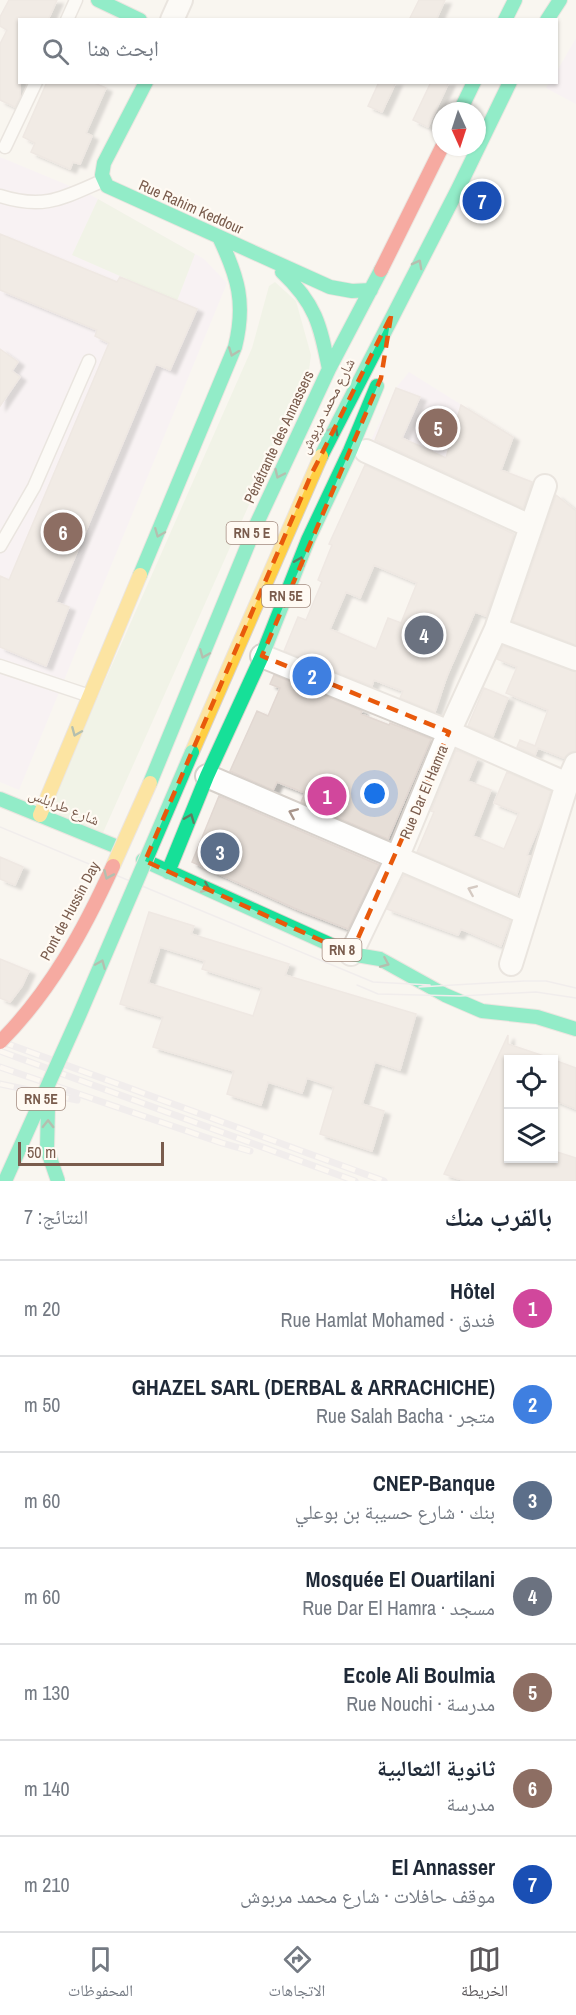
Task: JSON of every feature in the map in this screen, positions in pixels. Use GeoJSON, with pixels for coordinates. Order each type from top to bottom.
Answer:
{"type":"FeatureCollection","features":[{"type":"Feature","properties":{"kind":"main road"},"geometry":{"type":"LineString","coordinates":[[98,0],[136,18]]}},
{"type":"Feature","properties":{"kind":"main road"},"geometry":{"type":"LineString","coordinates":[[507,18],[515,0]]}},
{"type":"Feature","properties":{"kind":"main road"},"geometry":{"type":"LineString","coordinates":[[540,18],[548,0]]}},
{"type":"Feature","properties":{"kind":"main road"},"geometry":{"type":"LineString","coordinates":[[548,18],[560,0]]}},
{"type":"Feature","properties":{"kind":"main road"},"geometry":{"type":"LineString","coordinates":[[103,180],[104,163],[145,84]]}},
{"type":"Feature","properties":{"kind":"main road"},"geometry":{"type":"LineString","coordinates":[[464,102],[473,84]]}},
{"type":"Feature","properties":{"kind":"main road","name":"شارع محمد مربوش"},"geometry":{"type":"LineString","coordinates":[[78,1018],[311,475],[458,189],[509,84]]}},
{"type":"Feature","properties":{"kind":"main road","name":"Pénétrante des Annassers"},"geometry":{"type":"LineString","coordinates":[[150,783],[256,525],[329,369],[438,156]]}},
{"type":"Feature","properties":{"kind":"main road","name":"Rue Rahim Keddour"},"geometry":{"type":"LineString","coordinates":[[103,180],[112,189],[219,237],[259,259],[330,287],[352,291],[371,290]]}},
{"type":"Feature","properties":{"kind":"main road"},"geometry":{"type":"LineString","coordinates":[[40,815],[231,358],[241,326],[243,306],[239,284],[219,237]]}},
{"type":"Feature","properties":{"kind":"main road"},"geometry":{"type":"LineString","coordinates":[[259,259],[297,285],[310,302],[320,327],[329,369]]}},
{"type":"Feature","properties":{"kind":"main road"},"geometry":{"type":"LineString","coordinates":[[241,326],[250,312],[253,297]]}},
{"type":"Feature","properties":{"kind":"main road","name":"RN 5E"},"geometry":{"type":"LineString","coordinates":[[168,872],[207,776],[262,656],[308,540],[366,415],[381,373],[391,316]]}},
{"type":"Feature","properties":{"kind":"main road","name":"Pont de Hussin Day"},"geometry":{"type":"LineString","coordinates":[[0,1042],[17,1025],[64,962],[97,901],[150,783]]}},
{"type":"Feature","properties":{"kind":"main road","name":"شارع طرابلس"},"geometry":{"type":"LineString","coordinates":[[0,799],[115,846],[168,872]]}},
{"type":"Feature","properties":{"kind":"main road","name":"RN 8"},"geometry":{"type":"LineString","coordinates":[[168,872],[204,886],[351,954],[380,959],[445,995],[483,1011],[537,1017],[576,1029]]}},
{"type":"Feature","properties":{"kind":"main road"},"geometry":{"type":"LineString","coordinates":[[483,1011],[531,1030]]}},
{"type":"Feature","properties":{"kind":"main road","name":"RN 5E"},"geometry":{"type":"LineString","coordinates":[[5,1181],[78,1018]]}},
{"type":"Feature","properties":{"kind":"main road","name":"RN 5E"},"geometry":{"type":"LineString","coordinates":[[58,1181],[47,1149],[48,1107],[78,1018]]}},
{"type":"Feature","properties":{"kind":"street"},"geometry":{"type":"LineString","coordinates":[[173,18],[181,0]]}},
{"type":"Feature","properties":{"kind":"street"},"geometry":{"type":"LineString","coordinates":[[366,451],[530,526]]}},
{"type":"Feature","properties":{"kind":"street","name":"Rue Dar El Hamra"},"geometry":{"type":"LineString","coordinates":[[351,954],[397,858],[449,732],[496,629],[545,486]]}},
{"type":"Feature","properties":{"kind":"street"},"geometry":{"type":"LineString","coordinates":[[496,629],[576,659]]}},
{"type":"Feature","properties":{"kind":"street"},"geometry":{"type":"LineString","coordinates":[[262,656],[449,732],[571,774],[512,964]]}},
{"type":"Feature","properties":{"kind":"street"},"geometry":{"type":"LineString","coordinates":[[207,776],[526,913]]}},
{"type":"Feature","properties":{"kind":"lane"},"geometry":{"type":"LineString","coordinates":[[68,18],[76,0]]}},
{"type":"Feature","properties":{"kind":"lane"},"geometry":{"type":"LineString","coordinates":[[5,147],[35,84]]}},
{"type":"Feature","properties":{"kind":"lane"},"geometry":{"type":"LineString","coordinates":[[0,196],[34,204],[62,198],[103,180]]}},
{"type":"Feature","properties":{"kind":"lane"},"geometry":{"type":"LineString","coordinates":[[0,546],[34,487],[89,361]]}},
{"type":"Feature","properties":{"kind":"lane"},"geometry":{"type":"LineString","coordinates":[[0,666],[91,696]]}},
{"type":"Feature","properties":{"kind":"highlighted area"},"geometry":{"type":"Polygon","coordinates":[[[391,316],[381,378],[262,656],[449,732],[351,954],[145,861],[311,475],[391,316]]]}},
{"type":"Feature","properties":{"kind":"shaded area"},"geometry":{"type":"Polygon","coordinates":[[[576,38],[576,104],[546,88],[548,84],[558,84],[558,69],[576,38]]]}},
{"type":"Feature","properties":{"kind":"shaded area"},"geometry":{"type":"Polygon","coordinates":[[[0,157],[89,194],[204,259],[227,283],[19,790],[0,782],[0,157]]]}},
{"type":"Feature","properties":{"kind":"shaded area"},"geometry":{"type":"Polygon","coordinates":[[[409,372],[513,437],[490,501],[367,449],[396,388],[409,372]]]}},
{"type":"Feature","properties":{"kind":"green space"},"geometry":{"type":"Polygon","coordinates":[[[98,199],[195,254],[177,301],[72,255],[98,199]]]}},
{"type":"Feature","properties":{"kind":"green space"},"geometry":{"type":"Polygon","coordinates":[[[275,282],[296,301],[311,355],[309,370],[102,835],[60,817],[54,801],[252,348],[269,286],[275,282]]]}},
{"type":"Feature","properties":{"kind":"building"},"geometry":{"type":"Polygon","coordinates":[[[9,0],[57,0],[49,18],[18,18],[20,97],[15,107],[0,100],[0,44],[7,30],[0,26],[0,17],[9,0]]]}},
{"type":"Feature","properties":{"kind":"building"},"geometry":{"type":"Polygon","coordinates":[[[419,0],[445,0],[437,18],[410,18],[419,0]]]}},
{"type":"Feature","properties":{"kind":"building"},"geometry":{"type":"Polygon","coordinates":[[[46,84],[97,84],[106,88],[86,133],[92,136],[80,164],[73,162],[70,169],[31,152],[35,143],[23,137],[46,84]]]}},
{"type":"Feature","properties":{"kind":"building"},"geometry":{"type":"Polygon","coordinates":[[[378,84],[395,84],[382,112],[368,106],[378,84]]]}},
{"type":"Feature","properties":{"kind":"building"},"geometry":{"type":"Polygon","coordinates":[[[430,84],[448,84],[440,102],[432,102],[432,118],[428,127],[413,120],[430,84]]]}},
{"type":"Feature","properties":{"kind":"building"},"geometry":{"type":"Polygon","coordinates":[[[0,234],[117,282],[120,277],[197,309],[170,370],[156,364],[56,602],[69,607],[46,666],[0,647],[0,576],[9,580],[109,343],[95,336],[97,330],[0,290],[0,234]]]}},
{"type":"Feature","properties":{"kind":"building"},"geometry":{"type":"Polygon","coordinates":[[[0,349],[18,362],[12,371],[20,377],[0,406],[0,349]]]}},
{"type":"Feature","properties":{"kind":"building"},"geometry":{"type":"Polygon","coordinates":[[[396,388],[420,397],[402,438],[446,458],[461,405],[513,437],[501,470],[532,482],[523,508],[375,440],[396,388]]]}},
{"type":"Feature","properties":{"kind":"building"},"geometry":{"type":"Polygon","coordinates":[[[365,465],[514,534],[486,616],[475,612],[447,676],[435,712],[400,698],[403,691],[374,680],[372,686],[284,651],[298,617],[306,620],[322,582],[318,580],[332,545],[329,544],[365,465]],[[374,565],[360,598],[346,592],[330,629],[376,649],[388,618],[401,623],[417,583],[374,565]]]}},
{"type":"Feature","properties":{"kind":"building"},"geometry":{"type":"Polygon","coordinates":[[[556,495],[576,511],[576,645],[513,621],[556,495]]]}},
{"type":"Feature","properties":{"kind":"building"},"geometry":{"type":"Polygon","coordinates":[[[503,646],[576,672],[576,751],[564,758],[538,748],[535,755],[517,747],[520,740],[535,746],[548,710],[506,693],[517,667],[497,659],[503,646]]]}},
{"type":"Feature","properties":{"kind":"building"},"geometry":{"type":"Polygon","coordinates":[[[274,675],[362,711],[361,714],[431,739],[388,839],[301,802],[305,793],[277,782],[273,790],[230,771],[257,711],[268,716],[280,688],[270,684],[274,675]]]}},
{"type":"Feature","properties":{"kind":"building"},"geometry":{"type":"Polygon","coordinates":[[[484,688],[508,698],[493,736],[468,726],[484,688]]]}},
{"type":"Feature","properties":{"kind":"building"},"geometry":{"type":"Polygon","coordinates":[[[456,750],[477,759],[468,781],[491,790],[473,836],[504,849],[519,813],[494,803],[507,772],[551,791],[527,855],[530,856],[517,894],[417,852],[456,750]]]}},
{"type":"Feature","properties":{"kind":"building"},"geometry":{"type":"Polygon","coordinates":[[[219,796],[379,865],[348,929],[294,908],[192,862],[219,796]]]}},
{"type":"Feature","properties":{"kind":"building"},"geometry":{"type":"Polygon","coordinates":[[[0,857],[23,867],[15,885],[0,879],[0,857]]]}},
{"type":"Feature","properties":{"kind":"building"},"geometry":{"type":"Polygon","coordinates":[[[404,875],[510,921],[501,946],[461,929],[458,935],[387,909],[404,875]]]}},
{"type":"Feature","properties":{"kind":"building"},"geometry":{"type":"Polygon","coordinates":[[[149,912],[194,926],[191,934],[289,964],[285,975],[416,1014],[400,1070],[375,1062],[362,1104],[384,1111],[372,1151],[320,1134],[334,1087],[307,1078],[302,1093],[268,1082],[261,1105],[227,1094],[234,1071],[153,1047],[163,1017],[120,1004],[149,912]],[[160,947],[148,983],[253,1016],[262,988],[202,969],[205,961],[160,947]]]}},
{"type":"Feature","properties":{"kind":"building"},"geometry":{"type":"Polygon","coordinates":[[[0,959],[29,971],[22,986],[10,1002],[0,998],[0,959]]]}},
{"type":"Feature","properties":{"kind":"building"},"geometry":{"type":"Polygon","coordinates":[[[508,1035],[508,1044],[541,1055],[504,1055],[504,1163],[558,1163],[558,1152],[576,1158],[576,1181],[465,1181],[444,1174],[508,1035]]]}},
{"type":"Feature","properties":{"kind":"building"},"geometry":{"type":"Polygon","coordinates":[[[558,1061],[576,1068],[576,1109],[558,1102],[558,1061]]]}},
{"type":"Feature","properties":{"kind":"tram line"},"geometry":{"type":"LineString","coordinates":[[0,827],[373,982],[430,985],[419,987],[546,981],[576,988]]}},
{"type":"Feature","properties":{"kind":"tram line"},"geometry":{"type":"LineString","coordinates":[[357,985],[378,994],[460,996],[536,992],[576,998]]}},
{"type":"Feature","properties":{"kind":"railway"},"geometry":{"type":"LineString","coordinates":[[0,1041],[384,1181]]}},
{"type":"Feature","properties":{"kind":"railway"},"geometry":{"type":"LineString","coordinates":[[0,1051],[355,1181]]}},
{"type":"Feature","properties":{"kind":"railway"},"geometry":{"type":"LineString","coordinates":[[0,1067],[250,1151]]}},
{"type":"Feature","properties":{"kind":"railway"},"geometry":{"type":"LineString","coordinates":[[0,1084],[77,1100]]}},
{"type":"Feature","properties":{"kind":"traffic: fast"},"geometry":{"type":"LineString","coordinates":[[98,0],[136,18]]}},
{"type":"Feature","properties":{"kind":"traffic: fast"},"geometry":{"type":"LineString","coordinates":[[506,18],[515,0]]}},
{"type":"Feature","properties":{"kind":"traffic: fast"},"geometry":{"type":"LineString","coordinates":[[548,18],[560,0]]}},
{"type":"Feature","properties":{"kind":"traffic: fast"},"geometry":{"type":"LineString","coordinates":[[145,84],[104,163],[102,175],[107,186],[330,287],[352,291],[371,290]]}},
{"type":"Feature","properties":{"kind":"traffic: fast"},"geometry":{"type":"LineString","coordinates":[[464,102],[473,84]]}},
{"type":"Feature","properties":{"kind":"traffic: fast"},"geometry":{"type":"LineString","coordinates":[[321,456],[458,189],[509,84]]}},
{"type":"Feature","properties":{"kind":"traffic: fast"},"geometry":{"type":"LineString","coordinates":[[140,575],[235,347],[240,303],[231,265],[219,237]]}},
{"type":"Feature","properties":{"kind":"traffic: fast"},"geometry":{"type":"LineString","coordinates":[[150,783],[256,525],[329,369],[381,270]]}},
{"type":"Feature","properties":{"kind":"traffic: fast"},"geometry":{"type":"LineString","coordinates":[[282,272],[302,294],[315,316],[329,369]]}},
{"type":"Feature","properties":{"kind":"traffic: fast"},"geometry":{"type":"LineString","coordinates":[[168,872],[207,776],[262,656],[308,540],[350,451],[377,386]]}},
{"type":"Feature","properties":{"kind":"traffic: fast"},"geometry":{"type":"LineString","coordinates":[[5,1181],[192,752]]}},
{"type":"Feature","properties":{"kind":"traffic: fast"},"geometry":{"type":"LineString","coordinates":[[0,799],[115,846]]}},
{"type":"Feature","properties":{"kind":"traffic: fast"},"geometry":{"type":"LineString","coordinates":[[143,860],[351,954],[380,959],[445,995],[482,1011],[537,1017],[576,1029]]}},
{"type":"Feature","properties":{"kind":"traffic: fast"},"geometry":{"type":"LineString","coordinates":[[51,1098],[48,1107],[47,1149],[58,1181]]}},
{"type":"Feature","properties":{"kind":"traffic: slow"},"geometry":{"type":"LineString","coordinates":[[192,752],[321,456]]}},
{"type":"Feature","properties":{"kind":"traffic: slow"},"geometry":{"type":"LineString","coordinates":[[40,815],[140,575]]}},
{"type":"Feature","properties":{"kind":"traffic: slow"},"geometry":{"type":"LineString","coordinates":[[113,866],[150,783]]}},
{"type":"Feature","properties":{"kind":"traffic: jam"},"geometry":{"type":"LineString","coordinates":[[381,270],[438,156]]}},
{"type":"Feature","properties":{"kind":"traffic: jam"},"geometry":{"type":"LineString","coordinates":[[0,1042],[18,1023],[50,981],[78,937],[113,866]]}},
{"type":"Feature","properties":{"kind":"place","name":"El Annasser"},"geometry":{"type":"Point","coordinates":[482,201]}},
{"type":"Feature","properties":{"kind":"place","name":"Ecole Ali Boulmia"},"geometry":{"type":"Point","coordinates":[438,428]}},
{"type":"Feature","properties":{"kind":"place","name":"ثانوية الثعالبية"},"geometry":{"type":"Point","coordinates":[63,532]}},
{"type":"Feature","properties":{"kind":"place","name":"Mosquée El Ouartilani"},"geometry":{"type":"Point","coordinates":[424,635]}},
{"type":"Feature","properties":{"kind":"place","name":"GHAZEL SARL (DERBAL & ARRACHICHE)"},"geometry":{"type":"Point","coordinates":[312,676]}},
{"type":"Feature","properties":{"kind":"place","name":"Hôtel"},"geometry":{"type":"Point","coordinates":[327,796]}},
{"type":"Feature","properties":{"kind":"place","name":"CNEP-Banque"},"geometry":{"type":"Point","coordinates":[220,852]}}]}
